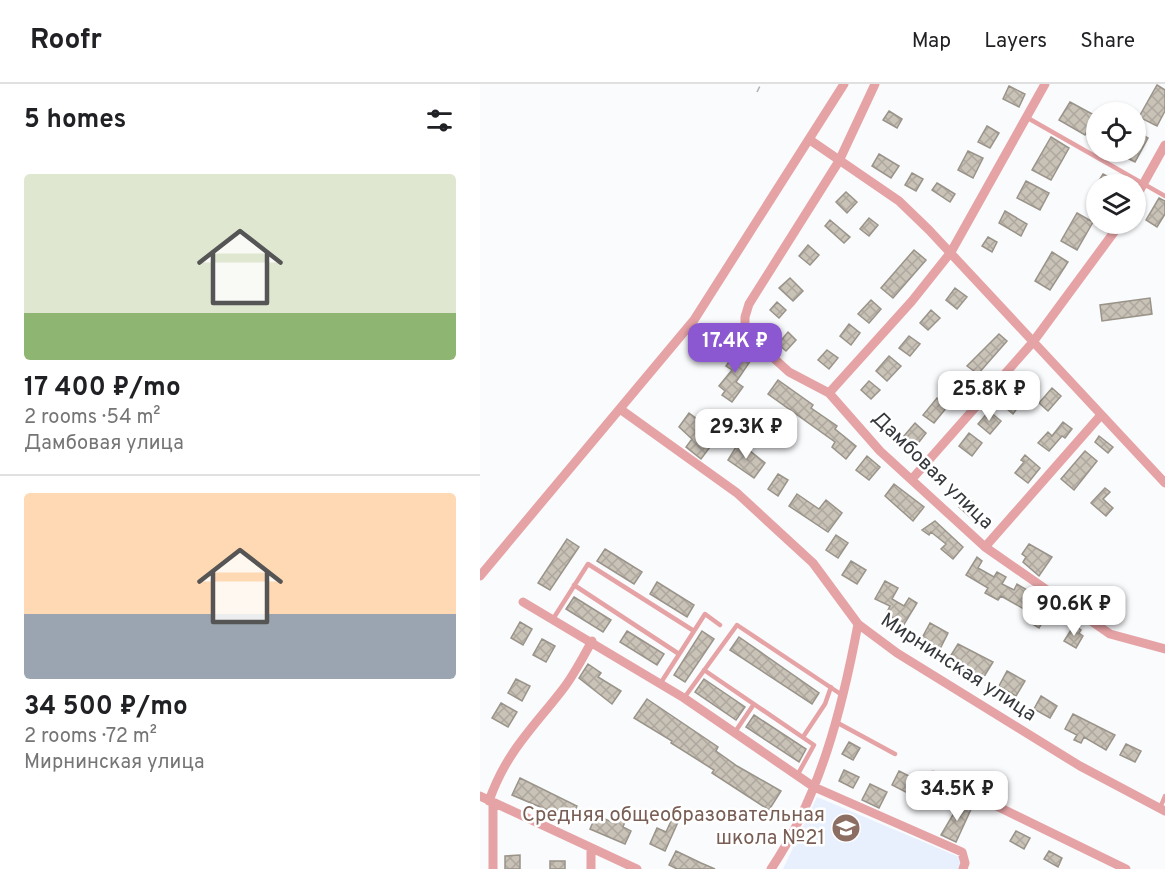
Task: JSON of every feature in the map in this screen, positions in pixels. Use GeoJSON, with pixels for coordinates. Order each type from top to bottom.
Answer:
{"type":"FeatureCollection","features":[{"type":"Feature","properties":{"kind":"street"},"geometry":{"type":"LineString","coordinates":[[480,576],[694,320],[844,84]]}},
{"type":"Feature","properties":{"kind":"street","name":"Дамбовая улица"},"geometry":{"type":"LineString","coordinates":[[875,84],[839,161],[780,254],[745,317],[745,332],[761,349],[789,372],[829,393],[880,451],[985,547],[1110,634],[1165,649]]}},
{"type":"Feature","properties":{"kind":"street"},"geometry":{"type":"LineString","coordinates":[[829,393],[912,301],[951,252],[1044,84]]}},
{"type":"Feature","properties":{"kind":"street"},"geometry":{"type":"LineString","coordinates":[[810,140],[899,201],[951,252],[1165,483]]}},
{"type":"Feature","properties":{"kind":"street"},"geometry":{"type":"LineString","coordinates":[[1146,178],[1165,145]]}},
{"type":"Feature","properties":{"kind":"street"},"geometry":{"type":"LineString","coordinates":[[912,479],[1033,342],[1112,234]]}},
{"type":"Feature","properties":{"kind":"street","name":"Мирнинская улица"},"geometry":{"type":"LineString","coordinates":[[620,409],[737,493],[813,563],[858,624],[897,654],[1070,760],[1162,809]]}},
{"type":"Feature","properties":{"kind":"street"},"geometry":{"type":"LineString","coordinates":[[985,547],[1101,415]]}},
{"type":"Feature","properties":{"kind":"street"},"geometry":{"type":"LineString","coordinates":[[523,602],[592,641],[684,698],[814,787],[962,852],[965,863],[963,869]]}},
{"type":"Feature","properties":{"kind":"street"},"geometry":{"type":"LineString","coordinates":[[771,869],[787,845],[814,787],[844,696],[858,624]]}},
{"type":"Feature","properties":{"kind":"street"},"geometry":{"type":"LineString","coordinates":[[493,869],[487,800],[509,757],[537,718],[564,688],[592,641]]}},
{"type":"Feature","properties":{"kind":"street"},"geometry":{"type":"LineString","coordinates":[[933,775],[1126,869]]}},
{"type":"Feature","properties":{"kind":"street"},"geometry":{"type":"LineString","coordinates":[[487,800],[637,869]]}},
{"type":"Feature","properties":{"kind":"street"},"geometry":{"type":"LineString","coordinates":[[591,848],[591,869]]}},
{"type":"Feature","properties":{"kind":"lane"},"geometry":{"type":"LineString","coordinates":[[1026,117],[1127,174]]}},
{"type":"Feature","properties":{"kind":"lane"},"geometry":{"type":"LineString","coordinates":[[1146,185],[1165,196]]}},
{"type":"Feature","properties":{"kind":"lane"},"geometry":{"type":"LineString","coordinates":[[553,619],[588,564],[694,631]]}},
{"type":"Feature","properties":{"kind":"lane"},"geometry":{"type":"LineString","coordinates":[[574,585],[679,654]]}},
{"type":"Feature","properties":{"kind":"lane"},"geometry":{"type":"LineString","coordinates":[[660,684],[705,614],[720,625]]}},
{"type":"Feature","properties":{"kind":"lane"},"geometry":{"type":"LineString","coordinates":[[684,698],[737,625],[844,696]]}},
{"type":"Feature","properties":{"kind":"lane"},"geometry":{"type":"LineString","coordinates":[[704,670],[814,745],[798,774]]}},
{"type":"Feature","properties":{"kind":"lane"},"geometry":{"type":"LineString","coordinates":[[803,737],[825,704],[831,687]]}},
{"type":"Feature","properties":{"kind":"lane"},"geometry":{"type":"LineString","coordinates":[[735,732],[754,704]]}},
{"type":"Feature","properties":{"kind":"lane"},"geometry":{"type":"LineString","coordinates":[[836,722],[895,754]]}},
{"type":"Feature","properties":{"kind":"lane"},"geometry":{"type":"LineString","coordinates":[[1162,809],[1165,796]]}},
{"type":"Feature","properties":{"kind":"path"},"geometry":{"type":"LineString","coordinates":[[757,92],[761,84]]}},
{"type":"Feature","properties":{"kind":"shaded area","name":"Средняя общеобразовательная школа №21"},"geometry":{"type":"Polygon","coordinates":[[[817,797],[964,859],[960,869],[783,869],[817,797]]]}},
{"type":"Feature","properties":{"kind":"building"},"geometry":{"type":"Polygon","coordinates":[[[1157,85],[1165,90],[1165,111],[1157,126],[1146,120],[1146,105],[1157,85]]]}},
{"type":"Feature","properties":{"kind":"building"},"geometry":{"type":"Polygon","coordinates":[[[1009,86],[1025,94],[1019,107],[1003,99],[1009,86]]]}},
{"type":"Feature","properties":{"kind":"building"},"geometry":{"type":"Polygon","coordinates":[[[1070,102],[1086,111],[1086,133],[1085,135],[1059,120],[1070,102]]]}},
{"type":"Feature","properties":{"kind":"building"},"geometry":{"type":"Polygon","coordinates":[[[889,111],[902,119],[897,128],[883,120],[889,111]]]}},
{"type":"Feature","properties":{"kind":"building"},"geometry":{"type":"Polygon","coordinates":[[[987,126],[999,133],[990,148],[978,142],[987,126]]]}},
{"type":"Feature","properties":{"kind":"building"},"geometry":{"type":"Polygon","coordinates":[[[1051,137],[1069,148],[1051,180],[1032,170],[1051,137]]]}},
{"type":"Feature","properties":{"kind":"building"},"geometry":{"type":"Polygon","coordinates":[[[968,151],[983,158],[973,178],[958,170],[968,151]]]}},
{"type":"Feature","properties":{"kind":"building"},"geometry":{"type":"Polygon","coordinates":[[[879,154],[899,166],[891,178],[872,166],[879,154]]]}},
{"type":"Feature","properties":{"kind":"building"},"geometry":{"type":"Polygon","coordinates":[[[912,173],[923,179],[916,191],[905,185],[912,173]]]}},
{"type":"Feature","properties":{"kind":"building"},"geometry":{"type":"Polygon","coordinates":[[[1026,181],[1049,193],[1040,210],[1017,198],[1026,181]]]}},
{"type":"Feature","properties":{"kind":"building"},"geometry":{"type":"Polygon","coordinates":[[[937,183],[955,194],[950,202],[932,190],[937,183]]]}},
{"type":"Feature","properties":{"kind":"building"},"geometry":{"type":"Polygon","coordinates":[[[846,192],[857,202],[847,213],[836,202],[846,192]]]}},
{"type":"Feature","properties":{"kind":"building"},"geometry":{"type":"Polygon","coordinates":[[[1159,198],[1165,201],[1165,214],[1157,227],[1146,220],[1159,198]]]}},
{"type":"Feature","properties":{"kind":"building"},"geometry":{"type":"Polygon","coordinates":[[[1005,211],[1027,224],[1021,236],[999,223],[1005,211]]]}},
{"type":"Feature","properties":{"kind":"building"},"geometry":{"type":"Polygon","coordinates":[[[1077,213],[1086,218],[1086,234],[1077,250],[1061,241],[1077,213]]]}},
{"type":"Feature","properties":{"kind":"building"},"geometry":{"type":"Polygon","coordinates":[[[869,218],[878,225],[869,236],[860,229],[869,218]]]}},
{"type":"Feature","properties":{"kind":"building"},"geometry":{"type":"Polygon","coordinates":[[[830,220],[850,237],[844,243],[825,226],[830,220]]]}},
{"type":"Feature","properties":{"kind":"building"},"geometry":{"type":"Polygon","coordinates":[[[988,237],[997,242],[992,252],[982,246],[988,237]]]}},
{"type":"Feature","properties":{"kind":"building"},"geometry":{"type":"Polygon","coordinates":[[[808,245],[819,255],[810,265],[799,256],[808,245]]]}},
{"type":"Feature","properties":{"kind":"building"},"geometry":{"type":"Polygon","coordinates":[[[914,250],[926,260],[893,298],[881,288],[914,250]]]}},
{"type":"Feature","properties":{"kind":"building"},"geometry":{"type":"Polygon","coordinates":[[[1052,252],[1068,262],[1050,290],[1035,281],[1052,252]]]}},
{"type":"Feature","properties":{"kind":"building"},"geometry":{"type":"Polygon","coordinates":[[[790,278],[803,291],[793,301],[779,288],[790,278]]]}},
{"type":"Feature","properties":{"kind":"building"},"geometry":{"type":"Polygon","coordinates":[[[955,288],[967,297],[957,309],[946,300],[955,288]]]}},
{"type":"Feature","properties":{"kind":"building"},"geometry":{"type":"Polygon","coordinates":[[[1150,298],[1152,314],[1102,321],[1100,305],[1150,298]]]}},
{"type":"Feature","properties":{"kind":"building"},"geometry":{"type":"Polygon","coordinates":[[[871,300],[881,309],[869,323],[858,314],[871,300]]]}},
{"type":"Feature","properties":{"kind":"building"},"geometry":{"type":"Polygon","coordinates":[[[777,302],[786,310],[779,318],[770,310],[777,302]]]}},
{"type":"Feature","properties":{"kind":"building"},"geometry":{"type":"Polygon","coordinates":[[[931,310],[940,318],[928,330],[920,323],[931,310]]]}},
{"type":"Feature","properties":{"kind":"building"},"geometry":{"type":"Polygon","coordinates":[[[849,324],[860,333],[851,345],[840,336],[849,324]]]}},
{"type":"Feature","properties":{"kind":"building"},"geometry":{"type":"Polygon","coordinates":[[[788,332],[796,340],[786,351],[778,344],[788,332]]]}},
{"type":"Feature","properties":{"kind":"building"},"geometry":{"type":"Polygon","coordinates":[[[999,334],[1007,341],[978,374],[967,366],[999,334]]]}},
{"type":"Feature","properties":{"kind":"building"},"geometry":{"type":"Polygon","coordinates":[[[909,336],[920,344],[910,356],[899,348],[909,336]]]}},
{"type":"Feature","properties":{"kind":"building"},"geometry":{"type":"Polygon","coordinates":[[[739,347],[753,357],[736,382],[743,387],[732,402],[722,395],[725,391],[719,386],[732,370],[726,366],[739,347]]]}},
{"type":"Feature","properties":{"kind":"building"},"geometry":{"type":"Polygon","coordinates":[[[827,350],[838,358],[829,369],[818,360],[827,350]]]}},
{"type":"Feature","properties":{"kind":"building"},"geometry":{"type":"Polygon","coordinates":[[[889,356],[901,366],[887,381],[876,371],[889,356]]]}},
{"type":"Feature","properties":{"kind":"building"},"geometry":{"type":"Polygon","coordinates":[[[955,376],[966,385],[958,396],[947,386],[955,376]]]}},
{"type":"Feature","properties":{"kind":"building"},"geometry":{"type":"Polygon","coordinates":[[[778,380],[813,405],[811,408],[837,426],[835,429],[856,446],[846,459],[832,447],[835,442],[768,394],[778,380]]]}},
{"type":"Feature","properties":{"kind":"building"},"geometry":{"type":"Polygon","coordinates":[[[869,381],[880,390],[871,399],[861,390],[869,381]]]}},
{"type":"Feature","properties":{"kind":"building"},"geometry":{"type":"Polygon","coordinates":[[[1052,388],[1061,396],[1048,411],[1039,403],[1052,388]]]}},
{"type":"Feature","properties":{"kind":"building"},"geometry":{"type":"Polygon","coordinates":[[[1011,395],[1021,403],[1013,414],[1002,405],[1011,395]]]}},
{"type":"Feature","properties":{"kind":"building"},"geometry":{"type":"Polygon","coordinates":[[[937,398],[947,407],[934,423],[923,415],[937,398]]]}},
{"type":"Feature","properties":{"kind":"building"},"geometry":{"type":"Polygon","coordinates":[[[989,411],[1001,421],[990,434],[978,424],[989,411]]]}},
{"type":"Feature","properties":{"kind":"building"},"geometry":{"type":"Polygon","coordinates":[[[689,413],[719,435],[701,459],[686,447],[692,439],[679,427],[689,413]]]}},
{"type":"Feature","properties":{"kind":"building"},"geometry":{"type":"Polygon","coordinates":[[[1063,422],[1072,429],[1065,438],[1062,436],[1049,451],[1038,443],[1048,432],[1052,436],[1063,422]]]}},
{"type":"Feature","properties":{"kind":"building"},"geometry":{"type":"Polygon","coordinates":[[[915,423],[926,433],[916,446],[904,436],[915,423]]]}},
{"type":"Feature","properties":{"kind":"building"},"geometry":{"type":"Polygon","coordinates":[[[969,433],[982,443],[972,456],[959,446],[969,433]]]}},
{"type":"Feature","properties":{"kind":"building"},"geometry":{"type":"Polygon","coordinates":[[[1099,436],[1113,447],[1108,453],[1095,442],[1099,436]]]}},
{"type":"Feature","properties":{"kind":"building"},"geometry":{"type":"Polygon","coordinates":[[[739,442],[765,463],[754,478],[728,460],[739,442]]]}},
{"type":"Feature","properties":{"kind":"building"},"geometry":{"type":"Polygon","coordinates":[[[1085,451],[1097,461],[1074,490],[1061,479],[1085,451]]]}},
{"type":"Feature","properties":{"kind":"building"},"geometry":{"type":"Polygon","coordinates":[[[1025,455],[1040,468],[1028,483],[1015,473],[1024,462],[1021,460],[1025,455]]]}},
{"type":"Feature","properties":{"kind":"building"},"geometry":{"type":"Polygon","coordinates":[[[867,456],[880,467],[869,480],[856,470],[867,456]]]}},
{"type":"Feature","properties":{"kind":"building"},"geometry":{"type":"Polygon","coordinates":[[[778,474],[788,480],[778,496],[768,489],[778,474]]]}},
{"type":"Feature","properties":{"kind":"building"},"geometry":{"type":"Polygon","coordinates":[[[894,484],[924,507],[913,521],[885,496],[894,484]]]}},
{"type":"Feature","properties":{"kind":"building"},"geometry":{"type":"Polygon","coordinates":[[[1105,488],[1110,492],[1103,499],[1113,508],[1106,516],[1091,503],[1105,488]]]}},
{"type":"Feature","properties":{"kind":"building"},"geometry":{"type":"Polygon","coordinates":[[[797,494],[819,509],[826,500],[842,513],[828,532],[789,506],[797,494]]]}},
{"type":"Feature","properties":{"kind":"building"},"geometry":{"type":"Polygon","coordinates":[[[968,497],[979,508],[970,517],[959,507],[968,497]]]}},
{"type":"Feature","properties":{"kind":"building"},"geometry":{"type":"Polygon","coordinates":[[[935,521],[963,547],[953,559],[941,549],[946,544],[931,532],[929,535],[922,530],[935,521]]]}},
{"type":"Feature","properties":{"kind":"building"},"geometry":{"type":"Polygon","coordinates":[[[836,535],[848,543],[838,558],[826,550],[836,535]]]}},
{"type":"Feature","properties":{"kind":"building"},"geometry":{"type":"Polygon","coordinates":[[[567,539],[579,547],[550,590],[538,583],[567,539]]]}},
{"type":"Feature","properties":{"kind":"building"},"geometry":{"type":"Polygon","coordinates":[[[1029,544],[1052,557],[1039,576],[1023,562],[1026,557],[1022,554],[1029,544]]]}},
{"type":"Feature","properties":{"kind":"building"},"geometry":{"type":"Polygon","coordinates":[[[605,549],[642,572],[634,584],[597,561],[605,549]]]}},
{"type":"Feature","properties":{"kind":"building"},"geometry":{"type":"Polygon","coordinates":[[[977,557],[982,561],[978,568],[994,577],[997,572],[1006,577],[1002,584],[1014,590],[1017,584],[1032,593],[1028,600],[1048,613],[1039,628],[1026,620],[1031,613],[1001,596],[998,600],[985,593],[988,588],[966,575],[977,557]]]}},
{"type":"Feature","properties":{"kind":"building"},"geometry":{"type":"Polygon","coordinates":[[[851,561],[866,570],[857,584],[842,575],[851,561]]]}},
{"type":"Feature","properties":{"kind":"building"},"geometry":{"type":"Polygon","coordinates":[[[885,581],[898,588],[892,599],[904,606],[909,598],[917,603],[900,631],[894,627],[898,621],[886,614],[890,606],[875,599],[885,581]]]}},
{"type":"Feature","properties":{"kind":"building"},"geometry":{"type":"Polygon","coordinates":[[[657,582],[694,605],[687,617],[650,594],[657,582]]]}},
{"type":"Feature","properties":{"kind":"building"},"geometry":{"type":"Polygon","coordinates":[[[574,597],[611,620],[603,632],[566,609],[574,597]]]}},
{"type":"Feature","properties":{"kind":"building"},"geometry":{"type":"Polygon","coordinates":[[[520,622],[532,629],[523,645],[511,638],[520,622]]]}},
{"type":"Feature","properties":{"kind":"building"},"geometry":{"type":"Polygon","coordinates":[[[930,623],[948,633],[940,649],[922,638],[930,623]]]}},
{"type":"Feature","properties":{"kind":"building"},"geometry":{"type":"Polygon","coordinates":[[[1074,625],[1081,630],[1079,633],[1083,636],[1076,648],[1064,641],[1074,625]]]}},
{"type":"Feature","properties":{"kind":"building"},"geometry":{"type":"Polygon","coordinates":[[[627,631],[664,654],[657,665],[620,642],[627,631]]]}},
{"type":"Feature","properties":{"kind":"building"},"geometry":{"type":"Polygon","coordinates":[[[702,631],[714,639],[685,682],[674,675],[702,631]]]}},
{"type":"Feature","properties":{"kind":"building"},"geometry":{"type":"Polygon","coordinates":[[[739,637],[819,693],[812,704],[730,650],[739,637]]]}},
{"type":"Feature","properties":{"kind":"building"},"geometry":{"type":"Polygon","coordinates":[[[542,639],[555,646],[546,662],[533,655],[542,639]]]}},
{"type":"Feature","properties":{"kind":"building"},"geometry":{"type":"Polygon","coordinates":[[[958,644],[993,662],[982,680],[948,660],[958,644]]]}},
{"type":"Feature","properties":{"kind":"building"},"geometry":{"type":"Polygon","coordinates":[[[588,664],[601,673],[598,677],[621,691],[612,704],[579,678],[588,664]]]}},
{"type":"Feature","properties":{"kind":"building"},"geometry":{"type":"Polygon","coordinates":[[[1007,671],[1025,681],[1016,696],[999,686],[1007,671]]]}},
{"type":"Feature","properties":{"kind":"building"},"geometry":{"type":"Polygon","coordinates":[[[516,679],[530,686],[522,701],[508,693],[516,679]]]}},
{"type":"Feature","properties":{"kind":"building"},"geometry":{"type":"Polygon","coordinates":[[[704,679],[745,707],[736,720],[695,692],[704,679]]]}},
{"type":"Feature","properties":{"kind":"building"},"geometry":{"type":"Polygon","coordinates":[[[1041,696],[1057,706],[1050,718],[1034,709],[1041,696]]]}},
{"type":"Feature","properties":{"kind":"building"},"geometry":{"type":"Polygon","coordinates":[[[647,699],[718,747],[716,751],[737,766],[781,791],[769,810],[712,773],[714,770],[671,743],[672,741],[634,718],[647,699]]]}},
{"type":"Feature","properties":{"kind":"building"},"geometry":{"type":"Polygon","coordinates":[[[501,703],[517,712],[508,727],[492,718],[501,703]]]}},
{"type":"Feature","properties":{"kind":"building"},"geometry":{"type":"Polygon","coordinates":[[[1073,714],[1115,735],[1106,750],[1084,737],[1081,743],[1074,740],[1077,735],[1065,729],[1073,714]]]}},
{"type":"Feature","properties":{"kind":"building"},"geometry":{"type":"Polygon","coordinates":[[[754,715],[806,749],[799,762],[746,727],[754,715]]]}},
{"type":"Feature","properties":{"kind":"building"},"geometry":{"type":"Polygon","coordinates":[[[849,742],[860,748],[853,760],[842,754],[849,742]]]}},
{"type":"Feature","properties":{"kind":"building"},"geometry":{"type":"Polygon","coordinates":[[[1126,744],[1141,751],[1135,762],[1120,755],[1126,744]]]}},
{"type":"Feature","properties":{"kind":"building"},"geometry":{"type":"Polygon","coordinates":[[[844,770],[859,777],[853,788],[839,781],[844,770]]]}},
{"type":"Feature","properties":{"kind":"building"},"geometry":{"type":"Polygon","coordinates":[[[899,771],[943,793],[935,807],[892,785],[899,771]]]}},
{"type":"Feature","properties":{"kind":"building"},"geometry":{"type":"Polygon","coordinates":[[[520,778],[577,806],[571,820],[512,795],[520,778]]]}},
{"type":"Feature","properties":{"kind":"building"},"geometry":{"type":"Polygon","coordinates":[[[870,784],[887,792],[879,808],[862,800],[870,784]]]}},
{"type":"Feature","properties":{"kind":"building"},"geometry":{"type":"Polygon","coordinates":[[[961,801],[972,807],[956,842],[941,835],[961,801]]]}},
{"type":"Feature","properties":{"kind":"building"},"geometry":{"type":"Polygon","coordinates":[[[596,815],[616,824],[619,816],[626,819],[623,827],[631,831],[625,844],[590,829],[596,815]]]}},
{"type":"Feature","properties":{"kind":"building"},"geometry":{"type":"Polygon","coordinates":[[[672,819],[678,822],[665,851],[650,844],[657,828],[666,832],[672,819]]]}},
{"type":"Feature","properties":{"kind":"building"},"geometry":{"type":"Polygon","coordinates":[[[1016,831],[1030,838],[1024,849],[1010,841],[1016,831]]]}},
{"type":"Feature","properties":{"kind":"building"},"geometry":{"type":"Polygon","coordinates":[[[676,851],[715,869],[677,869],[669,865],[676,851]]]}},
{"type":"Feature","properties":{"kind":"building"},"geometry":{"type":"Polygon","coordinates":[[[1049,851],[1062,858],[1058,867],[1044,859],[1049,851]]]}},
{"type":"Feature","properties":{"kind":"building"},"geometry":{"type":"Polygon","coordinates":[[[520,855],[520,869],[505,869],[505,856],[520,855]]]}},
{"type":"Feature","properties":{"kind":"building"},"geometry":{"type":"Polygon","coordinates":[[[550,861],[565,861],[565,869],[550,869],[550,861]]]}},
{"type":"Feature","properties":{"kind":"place","name":"Средняя общеобразовательная школа №21"},"geometry":{"type":"Point","coordinates":[846,828]}}]}
